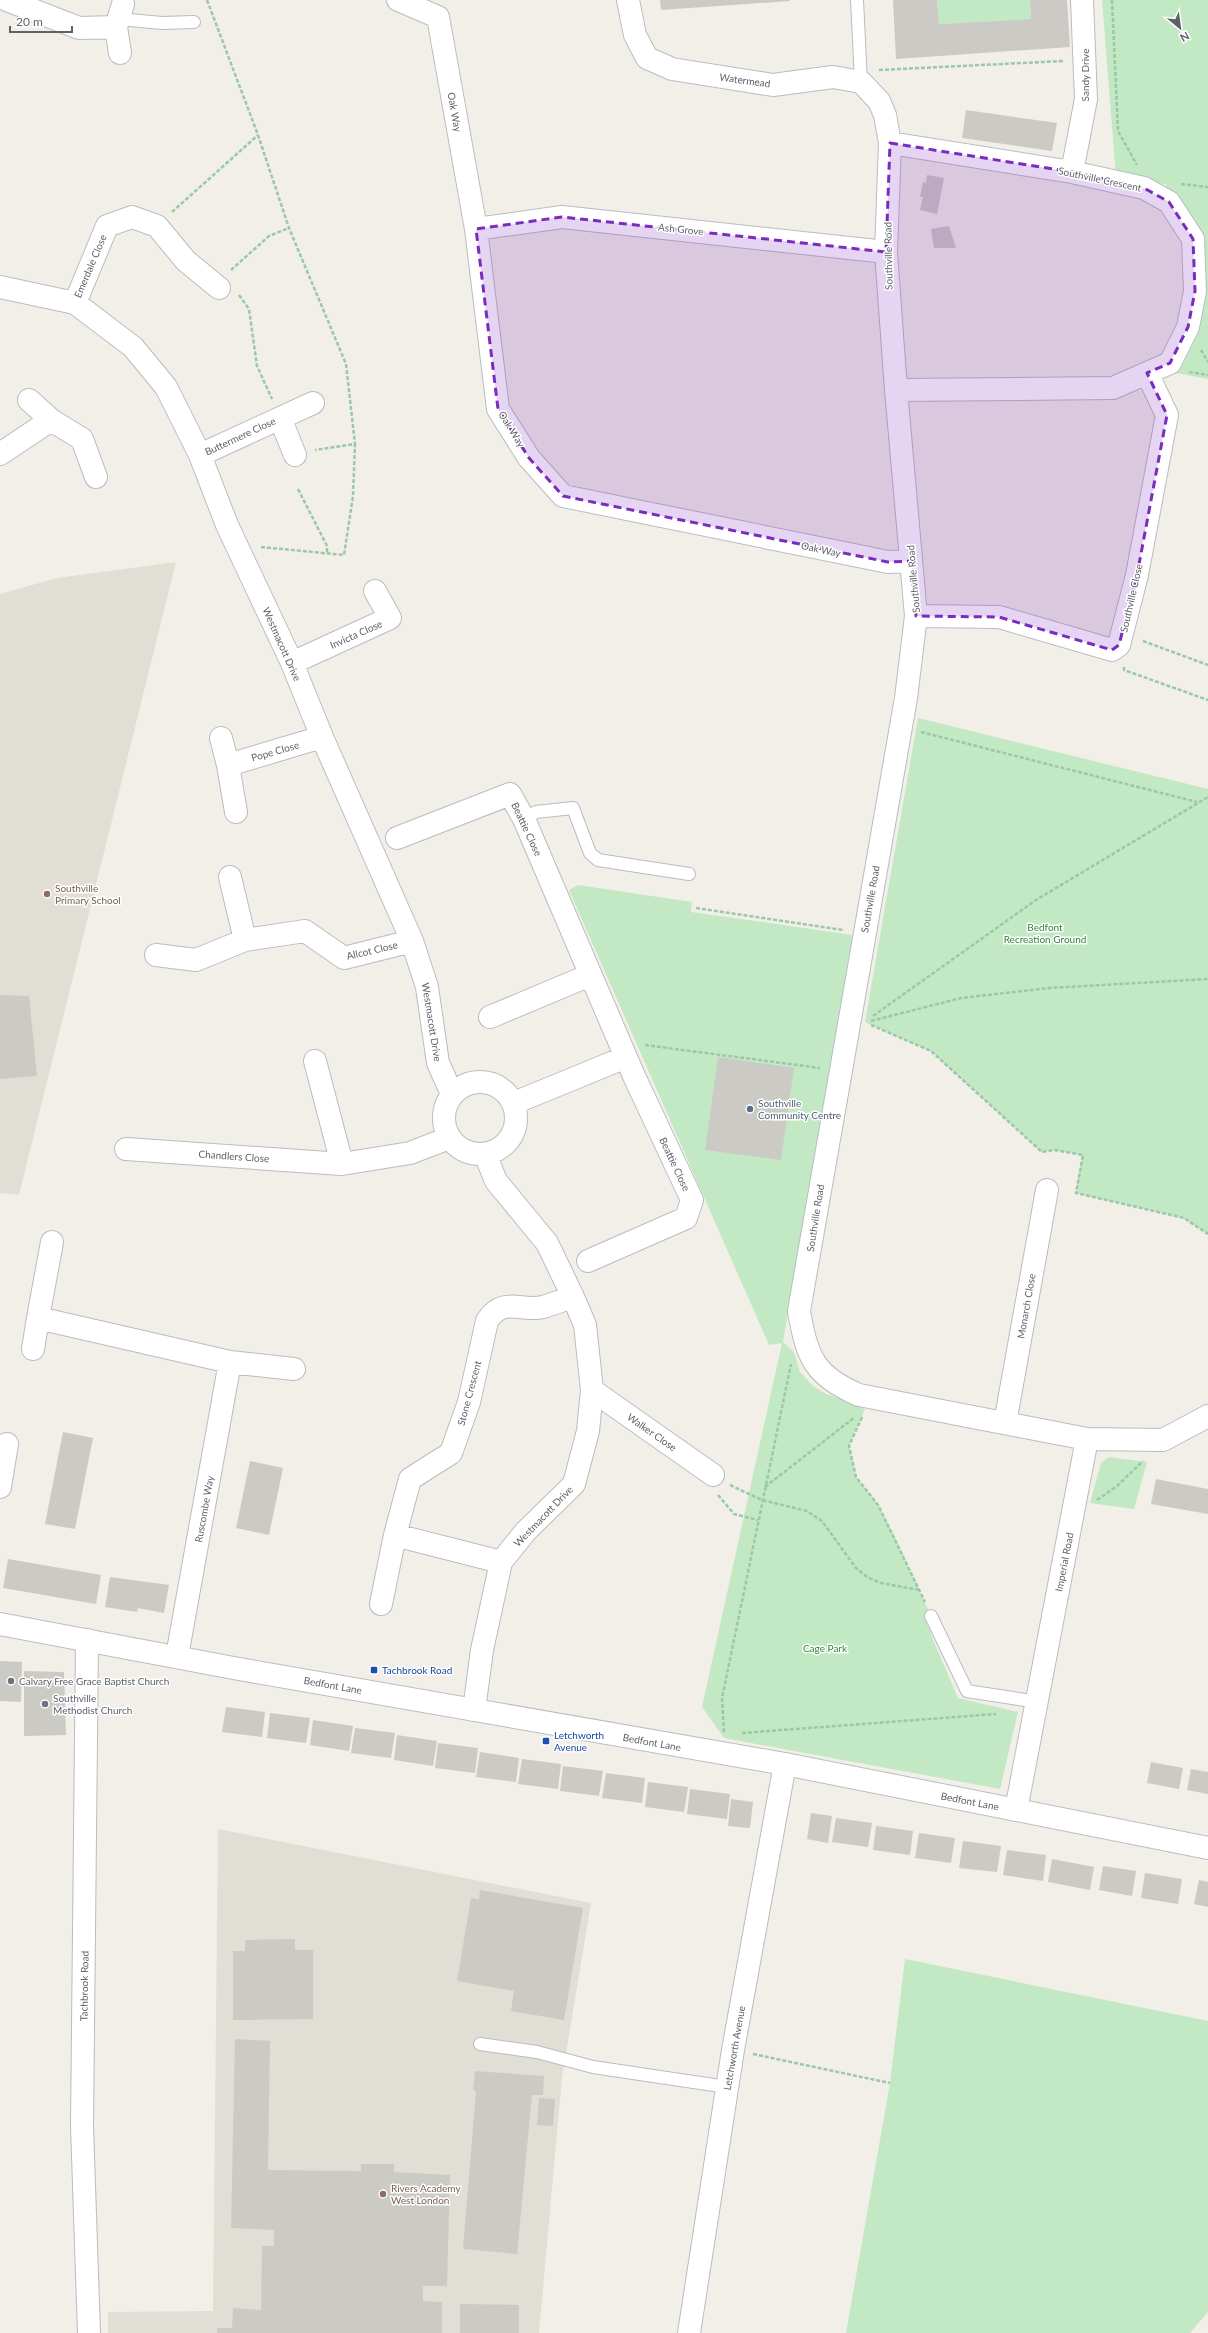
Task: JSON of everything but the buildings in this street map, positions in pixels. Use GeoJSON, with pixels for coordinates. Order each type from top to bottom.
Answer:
{"type":"FeatureCollection","features":[{"type":"Feature","properties":{"kind":"street"},"geometry":{"type":"LineString","coordinates":[[7,0],[79,28],[119,17],[120,53]]}},
{"type":"Feature","properties":{"kind":"street","name":"Oak Way"},"geometry":{"type":"LineString","coordinates":[[398,0],[438,17],[476,229],[498,409],[529,458],[563,496],[888,562],[911,561]]}},
{"type":"Feature","properties":{"kind":"street","name":"Watermead"},"geometry":{"type":"LineString","coordinates":[[628,0],[634,35],[647,58],[672,69],[773,84],[832,77],[861,77]]}},
{"type":"Feature","properties":{"kind":"street","name":"Sandy Drive"},"geometry":{"type":"LineString","coordinates":[[1072,172],[1086,99],[1086,60],[1082,0]]}},
{"type":"Feature","properties":{"kind":"street"},"geometry":{"type":"LineString","coordinates":[[861,77],[879,101],[885,115],[890,143]]}},
{"type":"Feature","properties":{"kind":"street","name":"Southville Crescent"},"geometry":{"type":"LineString","coordinates":[[890,143],[1072,172],[1144,188],[1170,202],[1193,240],[1195,291],[1188,327],[1170,363],[1113,388],[896,390]]}},
{"type":"Feature","properties":{"kind":"street","name":"Southville Road"},"geometry":{"type":"LineString","coordinates":[[890,143],[886,252],[896,390],[916,616],[906,698],[799,1311],[805,1346],[818,1368],[837,1386],[859,1395],[1087,1439]]}},
{"type":"Feature","properties":{"kind":"street","name":"Emerdale Close"},"geometry":{"type":"LineString","coordinates":[[75,303],[107,226],[132,217],[157,226]]}},
{"type":"Feature","properties":{"kind":"street","name":"Ash Grove"},"geometry":{"type":"LineString","coordinates":[[476,229],[562,217],[886,252]]}},
{"type":"Feature","properties":{"kind":"street"},"geometry":{"type":"LineString","coordinates":[[157,226],[186,261],[219,288]]}},
{"type":"Feature","properties":{"kind":"street","name":"Westmacott Drive"},"geometry":{"type":"LineString","coordinates":[[0,287],[75,303],[133,347],[166,387],[200,455],[237,546],[292,663],[322,737],[412,941],[427,987],[438,1063],[452,1094]]}},
{"type":"Feature","properties":{"kind":"street","name":"Southville Close"},"geometry":{"type":"LineString","coordinates":[[916,616],[998,617],[1112,650],[1120,645],[1137,575],[1167,415],[1147,372]]}},
{"type":"Feature","properties":{"kind":"street"},"geometry":{"type":"LineString","coordinates":[[29,400],[51,420],[82,439],[96,477]]}},
{"type":"Feature","properties":{"kind":"street","name":"Buttermere Close"},"geometry":{"type":"LineString","coordinates":[[200,455],[313,403]]}},
{"type":"Feature","properties":{"kind":"street","name":"Buttermere Close"},"geometry":{"type":"LineString","coordinates":[[280,418],[295,455]]}},
{"type":"Feature","properties":{"kind":"street"},"geometry":{"type":"LineString","coordinates":[[0,454],[51,420]]}},
{"type":"Feature","properties":{"kind":"street","name":"Invicta Close"},"geometry":{"type":"LineString","coordinates":[[292,663],[390,618],[375,591]]}},
{"type":"Feature","properties":{"kind":"street","name":"Pope Close"},"geometry":{"type":"LineString","coordinates":[[228,765],[322,737]]}},
{"type":"Feature","properties":{"kind":"street"},"geometry":{"type":"LineString","coordinates":[[221,738],[228,765],[236,812]]}},
{"type":"Feature","properties":{"kind":"street","name":"Beattie Close"},"geometry":{"type":"LineString","coordinates":[[398,838],[510,794],[524,819],[590,975],[692,1200],[686,1218],[588,1261]]}},
{"type":"Feature","properties":{"kind":"street"},"geometry":{"type":"LineString","coordinates":[[230,877],[245,940]]}},
{"type":"Feature","properties":{"kind":"street","name":"Allcot Close"},"geometry":{"type":"LineString","coordinates":[[156,955],[196,960],[245,940],[305,931],[344,958],[412,941]]}},
{"type":"Feature","properties":{"kind":"street"},"geometry":{"type":"LineString","coordinates":[[490,1017],[590,975]]}},
{"type":"Feature","properties":{"kind":"street"},"geometry":{"type":"LineString","coordinates":[[514,1103],[625,1053]]}},
{"type":"Feature","properties":{"kind":"street"},"geometry":{"type":"LineString","coordinates":[[315,1061],[342,1164]]}},
{"type":"Feature","properties":{"kind":"street"},"geometry":{"type":"LineString","coordinates":[[485,1081],[497,1085],[507,1093],[514,1103],[517,1114],[516,1125],[512,1135],[505,1144],[485,1154],[465,1151],[449,1138],[445,1128],[443,1116],[446,1104],[452,1094],[461,1086],[473,1082],[485,1081]]}},
{"type":"Feature","properties":{"kind":"street","name":"Chandlers Close"},"geometry":{"type":"LineString","coordinates":[[126,1149],[342,1164],[410,1153],[449,1138]]}},
{"type":"Feature","properties":{"kind":"street","name":"Westmacott Drive"},"geometry":{"type":"LineString","coordinates":[[474,1710],[482,1650],[501,1562],[526,1531],[574,1484],[588,1431],[592,1390],[585,1325],[573,1297],[547,1243],[496,1181],[485,1154]]}},
{"type":"Feature","properties":{"kind":"street","name":"Monarch Close"},"geometry":{"type":"LineString","coordinates":[[1005,1423],[1047,1190]]}},
{"type":"Feature","properties":{"kind":"street"},"geometry":{"type":"LineString","coordinates":[[33,1349],[52,1242]]}},
{"type":"Feature","properties":{"kind":"street","name":"Stone Crescent"},"geometry":{"type":"LineString","coordinates":[[381,1604],[395,1535],[410,1479],[451,1453],[469,1402],[486,1321],[494,1310],[505,1307],[542,1307],[573,1297]]}},
{"type":"Feature","properties":{"kind":"street"},"geometry":{"type":"LineString","coordinates":[[38,1318],[230,1362],[294,1369]]}},
{"type":"Feature","properties":{"kind":"street","name":"Ruscombe Way"},"geometry":{"type":"LineString","coordinates":[[177,1656],[230,1362]]}},
{"type":"Feature","properties":{"kind":"street","name":"Walker Close"},"geometry":{"type":"LineString","coordinates":[[592,1390],[721,1480]]}},
{"type":"Feature","properties":{"kind":"street"},"geometry":{"type":"LineString","coordinates":[[1087,1439],[1163,1440],[1208,1416]]}},
{"type":"Feature","properties":{"kind":"street","name":"Imperial Road"},"geometry":{"type":"LineString","coordinates":[[1016,1810],[1038,1702],[1087,1439]]}},
{"type":"Feature","properties":{"kind":"street"},"geometry":{"type":"LineString","coordinates":[[0,1487],[7,1444]]}},
{"type":"Feature","properties":{"kind":"street"},"geometry":{"type":"LineString","coordinates":[[395,1535],[501,1562]]}},
{"type":"Feature","properties":{"kind":"street","name":"Bedfont Lane"},"geometry":{"type":"LineString","coordinates":[[0,1624],[474,1710],[785,1764],[1208,1848]]}},
{"type":"Feature","properties":{"kind":"street","name":"Tachbrook Road"},"geometry":{"type":"LineString","coordinates":[[87,1640],[82,2126],[89,2333]]}},
{"type":"Feature","properties":{"kind":"street","name":"Letchworth Avenue"},"geometry":{"type":"LineString","coordinates":[[689,2333],[733,2050],[785,1764]]}},
{"type":"Feature","properties":{"kind":"lane"},"geometry":{"type":"LineString","coordinates":[[857,0],[861,77]]}},
{"type":"Feature","properties":{"kind":"lane"},"geometry":{"type":"LineString","coordinates":[[119,17],[162,23],[194,22]]}},
{"type":"Feature","properties":{"kind":"lane"},"geometry":{"type":"LineString","coordinates":[[524,819],[536,812],[573,808],[590,853],[598,860],[689,874]]}},
{"type":"Feature","properties":{"kind":"lane"},"geometry":{"type":"LineString","coordinates":[[931,1616],[967,1691],[1038,1702]]}},
{"type":"Feature","properties":{"kind":"lane"},"geometry":{"type":"LineString","coordinates":[[480,2044],[537,2052],[593,2067],[727,2087]]}},
{"type":"Feature","properties":{"kind":"path"},"geometry":{"type":"LineString","coordinates":[[207,0],[258,135],[289,228],[346,364],[355,444],[353,496],[344,555],[237,546]]}},
{"type":"Feature","properties":{"kind":"path"},"geometry":{"type":"LineString","coordinates":[[1112,0],[1118,131],[1141,172]]}},
{"type":"Feature","properties":{"kind":"path"},"geometry":{"type":"LineString","coordinates":[[861,77],[1086,60]]}},
{"type":"Feature","properties":{"kind":"path"},"geometry":{"type":"LineString","coordinates":[[157,226],[258,135]]}},
{"type":"Feature","properties":{"kind":"path"},"geometry":{"type":"LineString","coordinates":[[1174,183],[1208,187]]}},
{"type":"Feature","properties":{"kind":"path"},"geometry":{"type":"LineString","coordinates":[[280,418],[257,366],[249,308],[234,289],[219,288],[226,274],[269,236],[289,228]]}},
{"type":"Feature","properties":{"kind":"path"},"geometry":{"type":"LineString","coordinates":[[295,455],[313,450],[355,444]]}},
{"type":"Feature","properties":{"kind":"path"},"geometry":{"type":"LineString","coordinates":[[298,489],[327,546],[327,554]]}},
{"type":"Feature","properties":{"kind":"path"},"geometry":{"type":"LineString","coordinates":[[1122,634],[1208,665]]}},
{"type":"Feature","properties":{"kind":"path"},"geometry":{"type":"LineString","coordinates":[[1124,665],[1124,670],[1208,700]]}},
{"type":"Feature","properties":{"kind":"path"},"geometry":{"type":"LineString","coordinates":[[915,731],[1198,802]]}},
{"type":"Feature","properties":{"kind":"path"},"geometry":{"type":"LineString","coordinates":[[865,1022],[1036,900],[1208,797]]}},
{"type":"Feature","properties":{"kind":"path"},"geometry":{"type":"LineString","coordinates":[[696,908],[846,930]]}},
{"type":"Feature","properties":{"kind":"path"},"geometry":{"type":"LineString","coordinates":[[865,1022],[961,998],[1050,988],[1208,979]]}},
{"type":"Feature","properties":{"kind":"path"},"geometry":{"type":"LineString","coordinates":[[865,1022],[932,1051],[1042,1152],[1054,1150],[1083,1155],[1076,1193],[1184,1218],[1208,1234]]}},
{"type":"Feature","properties":{"kind":"path"},"geometry":{"type":"LineString","coordinates":[[625,1053],[634,1044],[821,1068]]}},
{"type":"Feature","properties":{"kind":"path"},"geometry":{"type":"LineString","coordinates":[[724,1736],[722,1698],[792,1359]]}},
{"type":"Feature","properties":{"kind":"path"},"geometry":{"type":"LineString","coordinates":[[765,1487],[861,1415],[849,1446],[856,1477],[878,1505],[931,1616]]}},
{"type":"Feature","properties":{"kind":"path"},"geometry":{"type":"LineString","coordinates":[[1092,1504],[1117,1486],[1146,1458]]}},
{"type":"Feature","properties":{"kind":"path"},"geometry":{"type":"LineString","coordinates":[[721,1480],[762,1500],[807,1511],[822,1522],[856,1568],[867,1577],[881,1583],[919,1590]]}},
{"type":"Feature","properties":{"kind":"path"},"geometry":{"type":"LineString","coordinates":[[719,1499],[734,1514],[758,1520]]}},
{"type":"Feature","properties":{"kind":"path"},"geometry":{"type":"LineString","coordinates":[[741,1734],[1002,1713]]}},
{"type":"Feature","properties":{"kind":"path"},"geometry":{"type":"LineString","coordinates":[[733,2050],[890,2083]]}},
{"type":"Feature","properties":{"kind":"highlighted area"},"geometry":{"type":"Polygon","coordinates":[[[890,143],[1072,172],[1144,188],[1169,202],[1193,239],[1195,291],[1188,327],[1170,363],[1147,373],[1167,415],[1137,575],[1119,645],[1112,650],[999,617],[916,616],[911,561],[888,562],[563,496],[529,458],[498,409],[476,229],[562,217],[886,252],[890,143]]]}},
{"type":"Feature","properties":{"kind":"shaded area","name":"Southville Primary School"},"geometry":{"type":"Polygon","coordinates":[[[176,562],[19,1195],[0,1193],[0,594],[57,578],[176,562]]]}},
{"type":"Feature","properties":{"kind":"shaded area","name":"Rivers Academy West London"},"geometry":{"type":"Polygon","coordinates":[[[218,1829],[591,1903],[562,2077],[539,2333],[108,2333],[108,2312],[213,2311],[218,1829]]]}},
{"type":"Feature","properties":{"kind":"green space"},"geometry":{"type":"Polygon","coordinates":[[[937,0],[1030,0],[1031,19],[939,24],[937,0]]]}},
{"type":"Feature","properties":{"kind":"green space"},"geometry":{"type":"Polygon","coordinates":[[[1102,0],[1208,0],[1208,379],[1176,373],[1197,332],[1201,245],[1165,184],[1116,177],[1102,0]]]}},
{"type":"Feature","properties":{"kind":"green space","name":"Bedfont Recreation Ground"},"geometry":{"type":"Polygon","coordinates":[[[918,718],[1208,789],[1208,1234],[1184,1218],[1076,1193],[1082,1155],[1054,1150],[1042,1152],[931,1051],[865,1022],[918,718]]]}},
{"type":"Feature","properties":{"kind":"green space","name":"Cage Park"},"geometry":{"type":"Polygon","coordinates":[[[578,885],[692,902],[691,912],[853,935],[783,1342],[794,1352],[800,1372],[813,1386],[824,1393],[865,1409],[849,1446],[856,1477],[878,1505],[895,1537],[931,1616],[931,1635],[958,1698],[1018,1712],[1000,1789],[724,1738],[702,1707],[782,1343],[769,1345],[569,890],[578,885]]]}},
{"type":"Feature","properties":{"kind":"green space"},"geometry":{"type":"Polygon","coordinates":[[[1109,1457],[1147,1462],[1134,1509],[1090,1503],[1101,1463],[1109,1457]]]}},
{"type":"Feature","properties":{"kind":"green space"},"geometry":{"type":"Polygon","coordinates":[[[905,1959],[1208,2021],[1208,2312],[1190,2333],[846,2333],[890,2083],[905,1959]]]}},
{"type":"Feature","properties":{"kind":"place","name":"Southville Primary School"},"geometry":{"type":"Point","coordinates":[47,894]}},
{"type":"Feature","properties":{"kind":"place","name":"Southville Community Centre"},"geometry":{"type":"Point","coordinates":[750,1109]}},
{"type":"Feature","properties":{"kind":"place","name":"Tachbrook Road"},"geometry":{"type":"Point","coordinates":[374,1670]}},
{"type":"Feature","properties":{"kind":"place","name":"Calvary Free Grace Baptist Church"},"geometry":{"type":"Point","coordinates":[11,1681]}},
{"type":"Feature","properties":{"kind":"place","name":"Southville Methodist Church"},"geometry":{"type":"Point","coordinates":[45,1704]}},
{"type":"Feature","properties":{"kind":"place","name":"Letchworth Avenue"},"geometry":{"type":"Point","coordinates":[546,1741]}},
{"type":"Feature","properties":{"kind":"place","name":"Rivers Academy West London"},"geometry":{"type":"Point","coordinates":[383,2194]}}]}
